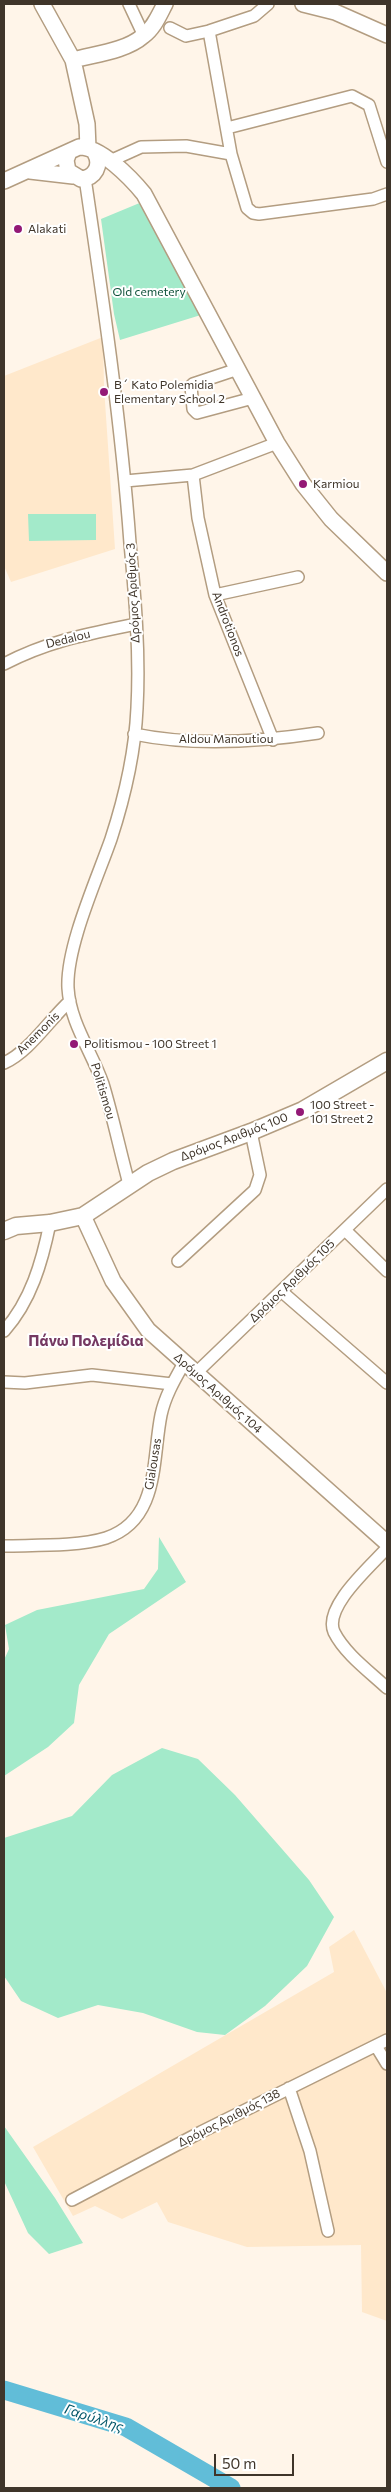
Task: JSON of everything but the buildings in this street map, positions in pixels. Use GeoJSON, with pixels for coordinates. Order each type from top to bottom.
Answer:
{"type":"FeatureCollection","features":[{"type":"Feature","properties":{"kind":"main road","name":"Δρόμος Αριθμός 100"},"geometry":{"type":"LineString","coordinates":[[83,1216],[129,1184],[174,1161],[303,1110],[387,1061]]}},
{"type":"Feature","properties":{"kind":"main road"},"geometry":{"type":"LineString","coordinates":[[4,1231],[30,1223],[50,1223],[83,1216]]}},
{"type":"Feature","properties":{"kind":"street"},"geometry":{"type":"LineString","coordinates":[[42,4],[74,60],[92,150],[98,162],[85,175]]}},
{"type":"Feature","properties":{"kind":"street"},"geometry":{"type":"LineString","coordinates":[[129,4],[144,36]]}},
{"type":"Feature","properties":{"kind":"street"},"geometry":{"type":"LineString","coordinates":[[74,60],[132,43],[144,36],[154,24],[165,4]]}},
{"type":"Feature","properties":{"kind":"street"},"geometry":{"type":"LineString","coordinates":[[170,28],[186,36],[209,31],[254,16],[268,4]]}},
{"type":"Feature","properties":{"kind":"street"},"geometry":{"type":"LineString","coordinates":[[303,4],[335,12],[387,35]]}},
{"type":"Feature","properties":{"kind":"street"},"geometry":{"type":"LineString","coordinates":[[209,31],[231,154],[248,208],[253,214],[364,200],[387,194]]}},
{"type":"Feature","properties":{"kind":"street"},"geometry":{"type":"LineString","coordinates":[[227,128],[352,96],[369,105],[387,162]]}},
{"type":"Feature","properties":{"kind":"street"},"geometry":{"type":"LineString","coordinates":[[30,171],[85,175],[114,165],[141,147],[186,146],[231,154]]}},
{"type":"Feature","properties":{"kind":"street"},"geometry":{"type":"LineString","coordinates":[[4,181],[30,171],[78,147],[92,150],[126,172],[144,194],[277,443],[303,484],[331,519],[387,573]]}},
{"type":"Feature","properties":{"kind":"street"},"geometry":{"type":"LineString","coordinates":[[69,152],[66,164],[68,171],[85,175]]}},
{"type":"Feature","properties":{"kind":"street","name":"Δρόμος Αριθμός 3"},"geometry":{"type":"LineString","coordinates":[[70,1001],[68,987],[69,969],[77,936],[130,776],[137,708],[136,624],[126,481],[114,375],[85,175]]}},
{"type":"Feature","properties":{"kind":"street"},"geometry":{"type":"LineString","coordinates":[[238,369],[193,384],[191,386],[193,409],[197,413],[253,398]]}},
{"type":"Feature","properties":{"kind":"street"},"geometry":{"type":"LineString","coordinates":[[126,481],[193,475],[277,443]]}},
{"type":"Feature","properties":{"kind":"street","name":"Androtionos"},"geometry":{"type":"LineString","coordinates":[[193,475],[198,518],[215,595],[273,740]]}},
{"type":"Feature","properties":{"kind":"street"},"geometry":{"type":"LineString","coordinates":[[215,595],[298,578]]}},
{"type":"Feature","properties":{"kind":"street","name":"Dedalou"},"geometry":{"type":"LineString","coordinates":[[4,664],[33,648],[56,641],[136,624]]}},
{"type":"Feature","properties":{"kind":"street","name":"Aldou Manoutiou"},"geometry":{"type":"LineString","coordinates":[[134,734],[162,740],[273,740],[318,733]]}},
{"type":"Feature","properties":{"kind":"street","name":"Anemonis"},"geometry":{"type":"LineString","coordinates":[[4,1063],[21,1052],[70,1001]]}},
{"type":"Feature","properties":{"kind":"street","name":"Politismou"},"geometry":{"type":"LineString","coordinates":[[70,1001],[73,1018],[90,1051],[103,1085],[129,1184]]}},
{"type":"Feature","properties":{"kind":"street"},"geometry":{"type":"LineString","coordinates":[[178,1260],[255,1190],[260,1175],[251,1132]]}},
{"type":"Feature","properties":{"kind":"street","name":"Δρόμος Αριθμός 105"},"geometry":{"type":"LineString","coordinates":[[196,1373],[387,1188]]}},
{"type":"Feature","properties":{"kind":"street","name":"Δρόμος Αριθμός 104"},"geometry":{"type":"LineString","coordinates":[[83,1216],[113,1281],[148,1330],[387,1543]]}},
{"type":"Feature","properties":{"kind":"street"},"geometry":{"type":"LineString","coordinates":[[4,1331],[24,1305],[44,1254],[50,1223]]}},
{"type":"Feature","properties":{"kind":"street"},"geometry":{"type":"LineString","coordinates":[[345,1230],[387,1271]]}},
{"type":"Feature","properties":{"kind":"street"},"geometry":{"type":"LineString","coordinates":[[281,1291],[387,1383]]}},
{"type":"Feature","properties":{"kind":"street","name":"Gialousas"},"geometry":{"type":"LineString","coordinates":[[4,1546],[58,1545],[106,1538],[128,1527],[145,1507],[153,1478],[162,1412],[172,1384],[184,1363]]}},
{"type":"Feature","properties":{"kind":"street"},"geometry":{"type":"LineString","coordinates":[[4,1382],[25,1383],[92,1375],[172,1384]]}},
{"type":"Feature","properties":{"kind":"street"},"geometry":{"type":"LineString","coordinates":[[387,1548],[337,1604],[333,1617],[334,1631],[343,1646],[387,1688]]}},
{"type":"Feature","properties":{"kind":"street","name":"Δρόμος Αριθμός 138"},"geometry":{"type":"LineString","coordinates":[[72,2200],[289,2088],[387,2040]]}},
{"type":"Feature","properties":{"kind":"street"},"geometry":{"type":"LineString","coordinates":[[376,2046],[387,2064]]}},
{"type":"Feature","properties":{"kind":"street"},"geometry":{"type":"LineString","coordinates":[[289,2088],[310,2151],[328,2231]]}},
{"type":"Feature","properties":{"kind":"shaded area"},"geometry":{"type":"Polygon","coordinates":[[[103,337],[104,387],[115,549],[11,582],[4,566],[4,376],[103,337]]]}},
{"type":"Feature","properties":{"kind":"shaded area"},"geometry":{"type":"Polygon","coordinates":[[[354,1930],[387,1993],[387,2321],[362,2312],[361,2245],[247,2247],[168,2222],[157,2202],[122,2219],[95,2206],[73,2216],[33,2147],[334,1972],[329,1947],[354,1930]]]}},
{"type":"Feature","properties":{"kind":"green space","name":"Old cemetery"},"geometry":{"type":"Polygon","coordinates":[[[142,202],[204,314],[120,340],[114,314],[101,219],[142,202]]]}},
{"type":"Feature","properties":{"kind":"green space"},"geometry":{"type":"Polygon","coordinates":[[[28,514],[96,514],[96,540],[29,541],[28,514]]]}},
{"type":"Feature","properties":{"kind":"green space"},"geometry":{"type":"Polygon","coordinates":[[[159,1537],[186,1582],[109,1634],[79,1685],[74,1723],[48,1747],[4,1776],[4,1660],[9,1649],[5,1625],[37,1610],[144,1589],[158,1569],[159,1537]]]}},
{"type":"Feature","properties":{"kind":"green space"},"geometry":{"type":"Polygon","coordinates":[[[162,1748],[198,1759],[235,1795],[309,1880],[334,1917],[307,1966],[265,2006],[225,2035],[197,2032],[143,2013],[98,2005],[58,2018],[21,2001],[4,1976],[4,1838],[72,1816],[112,1775],[162,1748]]]}},
{"type":"Feature","properties":{"kind":"green space"},"geometry":{"type":"Polygon","coordinates":[[[4,2126],[55,2198],[83,2243],[49,2254],[28,2233],[4,2181],[4,2126]]]}},
{"type":"Feature","properties":{"kind":"waterway","name":"Γαρύλλης"},"geometry":{"type":"LineString","coordinates":[[4,2390],[126,2427],[231,2488]]}},
{"type":"Feature","properties":{"kind":"place","name":"Alakati"},"geometry":{"type":"Point","coordinates":[18,229]}},
{"type":"Feature","properties":{"kind":"place","name":"B´ Kato Polemidia Elementary School 2"},"geometry":{"type":"Point","coordinates":[104,392]}},
{"type":"Feature","properties":{"kind":"place","name":"Karmiou"},"geometry":{"type":"Point","coordinates":[303,484]}},
{"type":"Feature","properties":{"kind":"place","name":"Politismou - 100 Street 1"},"geometry":{"type":"Point","coordinates":[74,1044]}},
{"type":"Feature","properties":{"kind":"place","name":"100 Street - 101 Street 2"},"geometry":{"type":"Point","coordinates":[300,1112]}},
{"type":"Feature","properties":{"kind":"district","name":"Πάνω Πολεμίδια"},"geometry":{"type":"Point","coordinates":[86,1341]}}]}
